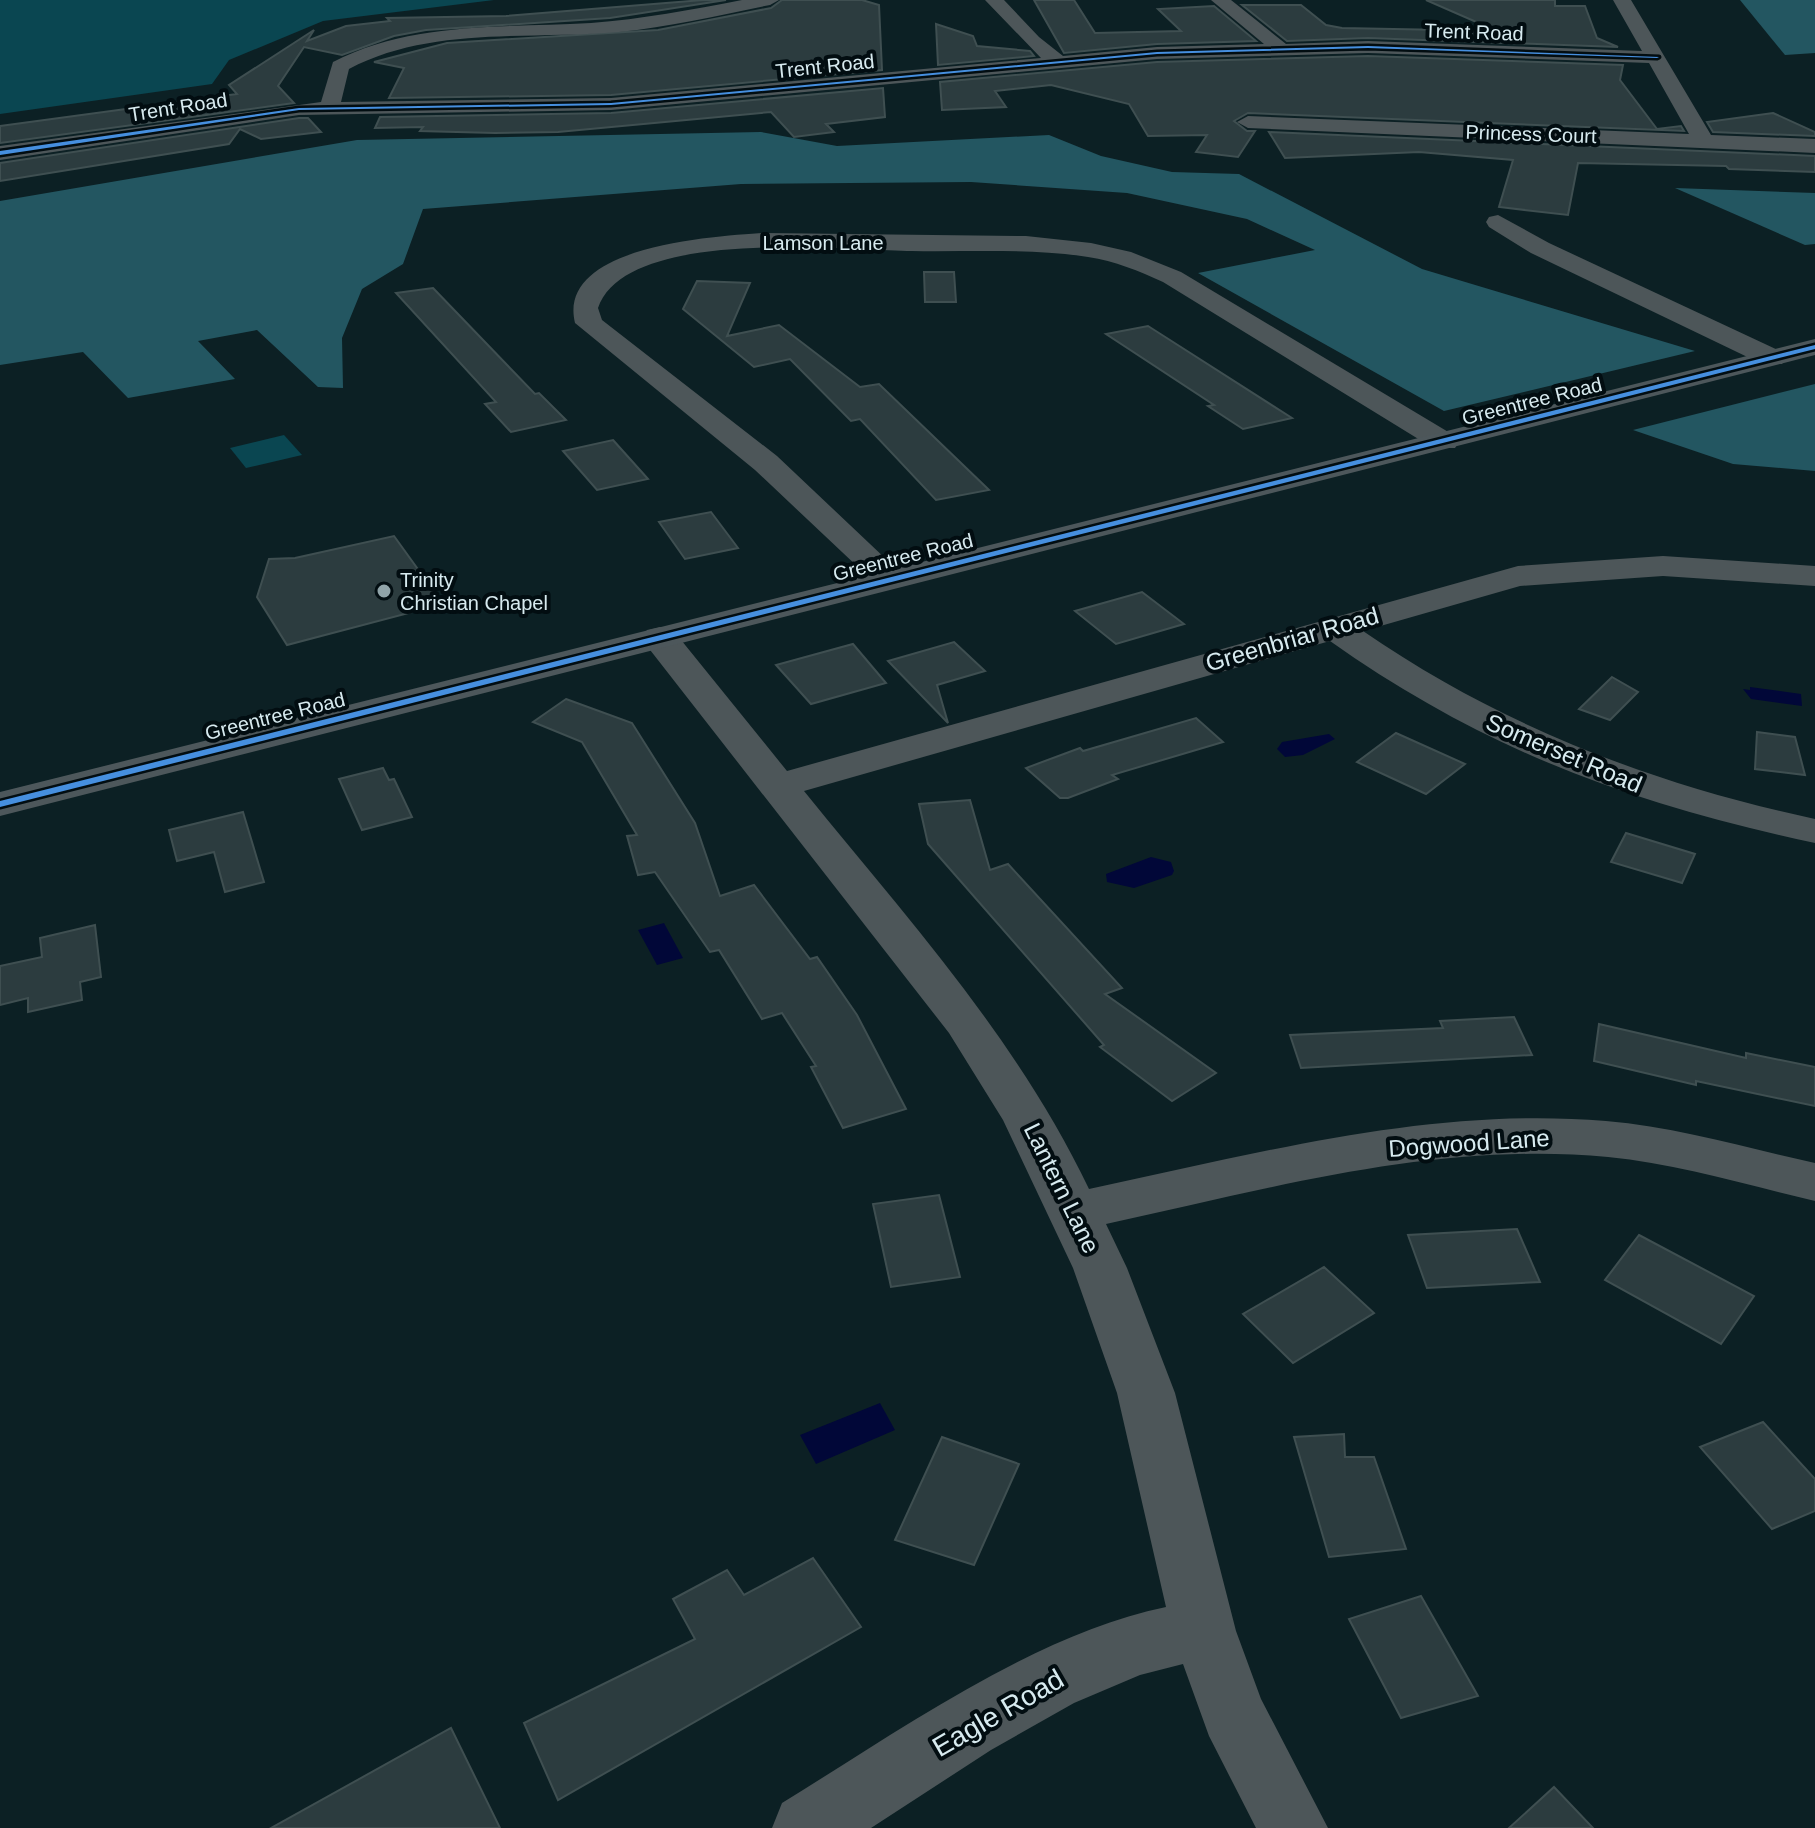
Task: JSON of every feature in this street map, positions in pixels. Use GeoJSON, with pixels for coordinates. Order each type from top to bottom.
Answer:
{"type":"FeatureCollection","features":[{"type":"Feature","properties":{"kind":"street"},"geometry":{"type":"LineString","coordinates":[[330,106],[340,66],[365,51],[388,45],[441,37],[632,25],[770,0]]}},
{"type":"Feature","properties":{"kind":"street"},"geometry":{"type":"LineString","coordinates":[[994,0],[1032,41],[1057,61]]}},
{"type":"Feature","properties":{"kind":"street"},"geometry":{"type":"LineString","coordinates":[[1220,0],[1280,48]]}},
{"type":"Feature","properties":{"kind":"street"},"geometry":{"type":"LineString","coordinates":[[1622,0],[1704,141]]}},
{"type":"Feature","properties":{"kind":"street","name":"Trent Road"},"geometry":{"type":"LineString","coordinates":[[0,153],[234,116],[330,106],[586,105],[1057,61],[1280,48],[1422,48],[1657,57]]}},
{"type":"Feature","properties":{"kind":"street","name":"Princess Court"},"geometry":{"type":"LineString","coordinates":[[1248,122],[1815,146]]}},
{"type":"Feature","properties":{"kind":"street"},"geometry":{"type":"LineString","coordinates":[[1498,222],[1540,248],[1772,358]]}},
{"type":"Feature","properties":{"kind":"street","name":"Lamson Lane"},"geometry":{"type":"LineString","coordinates":[[889,578],[766,463],[589,323],[585,308],[599,281],[617,269],[666,252],[727,244],[1029,245],[1089,250],[1147,265],[1172,277],[1444,442]]}},
{"type":"Feature","properties":{"kind":"street","name":"Greentree Road"},"geometry":{"type":"LineString","coordinates":[[0,804],[1815,347]]}},
{"type":"Feature","properties":{"kind":"street","name":"Greenbriar Road"},"geometry":{"type":"LineString","coordinates":[[780,785],[1496,582],[1555,571],[1663,566],[1815,576]]}},
{"type":"Feature","properties":{"kind":"street","name":"Somerset Road"},"geometry":{"type":"LineString","coordinates":[[1334,627],[1457,707],[1565,759],[1673,797],[1815,831]]}},
{"type":"Feature","properties":{"kind":"street","name":"Lantern Lane"},"geometry":{"type":"LineString","coordinates":[[660,638],[966,1022],[1025,1114],[1076,1211],[1146,1393],[1204,1631],[1233,1713],[1293,1828]]}},
{"type":"Feature","properties":{"kind":"street","name":"Dogwood Lane"},"geometry":{"type":"LineString","coordinates":[[1076,1211],[1387,1147],[1457,1139],[1608,1139],[1815,1182]]}},
{"type":"Feature","properties":{"kind":"street","name":"Eagle Road"},"geometry":{"type":"LineString","coordinates":[[807,1828],[1040,1687],[1088,1663],[1142,1643],[1204,1631]]}},
{"type":"Feature","properties":{"kind":"shaded area"},"geometry":{"type":"Polygon","coordinates":[[[0,0],[494,0],[323,21],[229,60],[212,84],[0,114],[0,0]]]}},
{"type":"Feature","properties":{"kind":"shaded area"},"geometry":{"type":"Polygon","coordinates":[[[1740,0],[1815,0],[1815,53],[1785,55],[1740,0]]]}},
{"type":"Feature","properties":{"kind":"shaded area"},"geometry":{"type":"Polygon","coordinates":[[[761,132],[837,146],[1049,135],[1101,156],[1172,172],[1239,174],[1422,269],[1695,351],[1444,411],[1198,273],[1315,250],[1247,219],[1127,193],[971,182],[741,184],[423,209],[403,264],[362,289],[342,338],[343,388],[318,387],[257,330],[198,341],[235,379],[128,398],[83,352],[0,365],[0,201],[357,140],[761,132]]]}},
{"type":"Feature","properties":{"kind":"shaded area"},"geometry":{"type":"Polygon","coordinates":[[[1675,188],[1815,193],[1815,244],[1805,245],[1675,188]]]}},
{"type":"Feature","properties":{"kind":"shaded area"},"geometry":{"type":"Polygon","coordinates":[[[1815,384],[1815,471],[1733,464],[1633,430],[1815,384]]]}},
{"type":"Feature","properties":{"kind":"shaded area"},"geometry":{"type":"Polygon","coordinates":[[[284,435],[302,455],[246,468],[230,448],[284,435]]]}},
{"type":"Feature","properties":{"kind":"shaded area"},"geometry":{"type":"Polygon","coordinates":[[[1750,687],[1801,694],[1802,706],[1751,699],[1743,689],[1750,690],[1750,687]]]}},
{"type":"Feature","properties":{"kind":"shaded area"},"geometry":{"type":"Polygon","coordinates":[[[1329,734],[1335,739],[1303,755],[1285,757],[1277,749],[1282,742],[1329,734]]]}},
{"type":"Feature","properties":{"kind":"shaded area"},"geometry":{"type":"Polygon","coordinates":[[[1151,857],[1171,862],[1172,875],[1134,888],[1107,882],[1106,874],[1151,857]]]}},
{"type":"Feature","properties":{"kind":"shaded area"},"geometry":{"type":"Polygon","coordinates":[[[664,923],[683,958],[657,965],[638,930],[664,923]]]}},
{"type":"Feature","properties":{"kind":"shaded area"},"geometry":{"type":"Polygon","coordinates":[[[880,1403],[895,1430],[816,1464],[800,1435],[880,1403]]]}},
{"type":"Feature","properties":{"kind":"building"},"geometry":{"type":"Polygon","coordinates":[[[726,0],[610,18],[426,30],[394,36],[342,55],[304,47],[278,86],[294,103],[0,143],[0,126],[237,94],[229,85],[314,30],[307,41],[346,26],[390,21],[387,18],[506,16],[726,0]]]}},
{"type":"Feature","properties":{"kind":"building"},"geometry":{"type":"Polygon","coordinates":[[[782,0],[862,0],[879,5],[882,70],[611,95],[389,98],[404,68],[374,62],[447,43],[658,30],[771,8],[782,0]]]}},
{"type":"Feature","properties":{"kind":"building"},"geometry":{"type":"Polygon","coordinates":[[[1034,0],[1074,0],[1095,33],[1181,31],[1158,9],[1214,6],[1256,41],[1157,44],[1064,53],[1034,0]]]}},
{"type":"Feature","properties":{"kind":"building"},"geometry":{"type":"Polygon","coordinates":[[[1426,0],[1555,0],[1555,6],[1585,6],[1597,38],[1618,47],[1368,38],[1287,41],[1242,5],[1301,5],[1326,25],[1342,28],[1497,31],[1426,0]]]}},
{"type":"Feature","properties":{"kind":"building"},"geometry":{"type":"Polygon","coordinates":[[[936,24],[973,36],[977,46],[1030,51],[1034,56],[938,65],[936,24]]]}},
{"type":"Feature","properties":{"kind":"building"},"geometry":{"type":"Polygon","coordinates":[[[1368,56],[1623,65],[1620,80],[1657,129],[1681,126],[1684,131],[1248,113],[1234,121],[1247,131],[1255,131],[1238,157],[1196,152],[1207,135],[1148,136],[1129,104],[1051,85],[995,91],[1006,107],[942,110],[940,82],[1157,62],[1368,56]]]}},
{"type":"Feature","properties":{"kind":"building"},"geometry":{"type":"Polygon","coordinates":[[[883,88],[885,117],[826,124],[834,132],[794,137],[771,112],[558,132],[375,128],[380,117],[611,113],[883,88]]]}},
{"type":"Feature","properties":{"kind":"building"},"geometry":{"type":"Polygon","coordinates":[[[1773,113],[1815,132],[1815,136],[1713,132],[1707,122],[1773,113]]]}},
{"type":"Feature","properties":{"kind":"building"},"geometry":{"type":"Polygon","coordinates":[[[308,118],[321,132],[261,139],[240,129],[229,144],[0,181],[0,163],[308,118]]]}},
{"type":"Feature","properties":{"kind":"building"},"geometry":{"type":"Polygon","coordinates":[[[1269,132],[1815,156],[1815,172],[1729,169],[1726,166],[1578,163],[1568,215],[1499,207],[1513,160],[1419,152],[1285,158],[1269,132]]]}},
{"type":"Feature","properties":{"kind":"building"},"geometry":{"type":"Polygon","coordinates":[[[924,272],[954,272],[956,302],[925,302],[924,272]]]}},
{"type":"Feature","properties":{"kind":"building"},"geometry":{"type":"Polygon","coordinates":[[[697,281],[750,283],[727,336],[779,325],[860,387],[879,384],[989,490],[936,500],[860,419],[851,421],[790,359],[754,367],[683,309],[697,281]]]}},
{"type":"Feature","properties":{"kind":"building"},"geometry":{"type":"Polygon","coordinates":[[[433,288],[535,394],[539,393],[566,420],[511,432],[485,404],[496,402],[396,293],[433,288]]]}},
{"type":"Feature","properties":{"kind":"building"},"geometry":{"type":"Polygon","coordinates":[[[1148,326],[1292,418],[1243,429],[1208,406],[1214,405],[1106,334],[1148,326]]]}},
{"type":"Feature","properties":{"kind":"building"},"geometry":{"type":"Polygon","coordinates":[[[613,440],[648,479],[597,490],[563,451],[613,440]]]}},
{"type":"Feature","properties":{"kind":"building"},"geometry":{"type":"Polygon","coordinates":[[[711,512],[738,548],[685,559],[659,522],[711,512]]]}},
{"type":"Feature","properties":{"kind":"building","name":"Trinity Christian Chapel"},"geometry":{"type":"Polygon","coordinates":[[[394,536],[443,604],[287,645],[257,597],[269,559],[295,558],[394,536]]]}},
{"type":"Feature","properties":{"kind":"building"},"geometry":{"type":"Polygon","coordinates":[[[1142,592],[1184,624],[1116,644],[1075,611],[1142,592]]]}},
{"type":"Feature","properties":{"kind":"building"},"geometry":{"type":"Polygon","coordinates":[[[954,642],[985,671],[937,685],[948,723],[888,661],[954,642]]]}},
{"type":"Feature","properties":{"kind":"building"},"geometry":{"type":"Polygon","coordinates":[[[853,644],[886,683],[811,704],[776,665],[853,644]]]}},
{"type":"Feature","properties":{"kind":"building"},"geometry":{"type":"Polygon","coordinates":[[[1612,677],[1638,692],[1610,720],[1579,709],[1612,677]]]}},
{"type":"Feature","properties":{"kind":"building"},"geometry":{"type":"Polygon","coordinates":[[[566,699],[632,723],[695,823],[720,896],[754,885],[810,959],[817,957],[857,1015],[906,1109],[843,1128],[811,1067],[816,1066],[782,1013],[762,1019],[719,950],[710,952],[655,872],[638,875],[627,836],[637,835],[582,742],[533,722],[566,699]]]}},
{"type":"Feature","properties":{"kind":"building"},"geometry":{"type":"Polygon","coordinates":[[[1196,718],[1223,742],[1112,775],[1118,779],[1068,798],[1060,798],[1026,768],[1080,748],[1083,751],[1196,718]]]}},
{"type":"Feature","properties":{"kind":"building"},"geometry":{"type":"Polygon","coordinates":[[[1757,732],[1795,737],[1805,775],[1755,769],[1757,732]]]}},
{"type":"Feature","properties":{"kind":"building"},"geometry":{"type":"Polygon","coordinates":[[[1396,733],[1465,764],[1426,794],[1357,762],[1396,733]]]}},
{"type":"Feature","properties":{"kind":"building"},"geometry":{"type":"Polygon","coordinates":[[[383,768],[389,780],[394,779],[412,817],[362,830],[339,779],[383,768]]]}},
{"type":"Feature","properties":{"kind":"building"},"geometry":{"type":"Polygon","coordinates":[[[970,800],[990,870],[1008,864],[1122,988],[1105,994],[1216,1073],[1172,1101],[1100,1047],[1104,1045],[928,844],[919,804],[970,800]]]}},
{"type":"Feature","properties":{"kind":"building"},"geometry":{"type":"Polygon","coordinates":[[[243,812],[264,882],[225,892],[214,852],[177,861],[169,830],[243,812]]]}},
{"type":"Feature","properties":{"kind":"building"},"geometry":{"type":"Polygon","coordinates":[[[1626,833],[1695,854],[1682,883],[1611,862],[1626,833]]]}},
{"type":"Feature","properties":{"kind":"building"},"geometry":{"type":"Polygon","coordinates":[[[95,925],[101,977],[80,982],[82,1000],[28,1012],[28,998],[0,1005],[0,966],[42,957],[40,938],[95,925]]]}},
{"type":"Feature","properties":{"kind":"building"},"geometry":{"type":"Polygon","coordinates":[[[1514,1017],[1532,1055],[1301,1068],[1290,1035],[1443,1028],[1440,1021],[1514,1017]]]}},
{"type":"Feature","properties":{"kind":"building"},"geometry":{"type":"Polygon","coordinates":[[[1599,1024],[1746,1058],[1746,1053],[1815,1067],[1815,1106],[1696,1081],[1696,1085],[1594,1061],[1599,1024]]]}},
{"type":"Feature","properties":{"kind":"building"},"geometry":{"type":"Polygon","coordinates":[[[939,1195],[960,1277],[891,1287],[873,1204],[939,1195]]]}},
{"type":"Feature","properties":{"kind":"building"},"geometry":{"type":"Polygon","coordinates":[[[1517,1229],[1540,1282],[1427,1288],[1408,1235],[1517,1229]]]}},
{"type":"Feature","properties":{"kind":"building"},"geometry":{"type":"Polygon","coordinates":[[[1639,1235],[1754,1296],[1721,1344],[1605,1280],[1639,1235]]]}},
{"type":"Feature","properties":{"kind":"building"},"geometry":{"type":"Polygon","coordinates":[[[1324,1267],[1374,1313],[1293,1363],[1243,1314],[1324,1267]]]}},
{"type":"Feature","properties":{"kind":"building"},"geometry":{"type":"Polygon","coordinates":[[[1763,1422],[1815,1479],[1815,1511],[1772,1529],[1700,1447],[1763,1422]]]}},
{"type":"Feature","properties":{"kind":"building"},"geometry":{"type":"Polygon","coordinates":[[[1344,1434],[1345,1457],[1374,1457],[1406,1549],[1329,1557],[1294,1437],[1344,1434]]]}},
{"type":"Feature","properties":{"kind":"building"},"geometry":{"type":"Polygon","coordinates":[[[942,1437],[1019,1464],[974,1565],[895,1540],[942,1437]]]}},
{"type":"Feature","properties":{"kind":"building"},"geometry":{"type":"Polygon","coordinates":[[[813,1558],[861,1627],[558,1800],[524,1723],[695,1639],[673,1599],[727,1570],[744,1595],[813,1558]]]}},
{"type":"Feature","properties":{"kind":"building"},"geometry":{"type":"Polygon","coordinates":[[[1421,1596],[1478,1696],[1401,1718],[1349,1619],[1421,1596]]]}},
{"type":"Feature","properties":{"kind":"building"},"geometry":{"type":"Polygon","coordinates":[[[451,1728],[500,1828],[271,1828],[451,1728]]]}},
{"type":"Feature","properties":{"kind":"building"},"geometry":{"type":"Polygon","coordinates":[[[1554,1787],[1593,1828],[1509,1828],[1554,1787]]]}},
{"type":"Feature","properties":{"kind":"cycle path"},"geometry":{"type":"LineString","coordinates":[[0,153],[299,109],[611,104],[1157,53],[1368,47],[1657,57]]}},
{"type":"Feature","properties":{"kind":"cycle path"},"geometry":{"type":"LineString","coordinates":[[0,804],[1815,347]]}},
{"type":"Feature","properties":{"kind":"place","name":"Trinity Christian Chapel"},"geometry":{"type":"Point","coordinates":[384,591]}}]}
